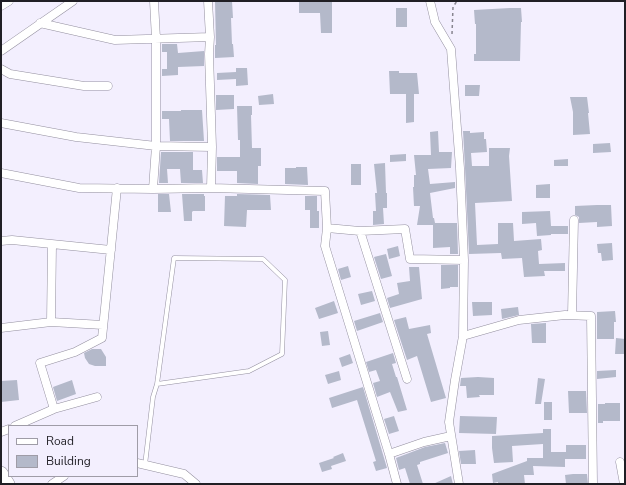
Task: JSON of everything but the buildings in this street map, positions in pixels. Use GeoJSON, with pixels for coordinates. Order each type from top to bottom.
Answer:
{"type":"FeatureCollection","features":[{"type":"Feature","properties":{"kind":"main road"},"geometry":{"type":"LineString","coordinates":[[1,473],[8,484]]}},
{"type":"Feature","properties":{"kind":"street"},"geometry":{"type":"LineString","coordinates":[[1,6],[9,1]]}},
{"type":"Feature","properties":{"kind":"street"},"geometry":{"type":"LineString","coordinates":[[1,50],[73,1]]}},
{"type":"Feature","properties":{"kind":"street"},"geometry":{"type":"LineString","coordinates":[[153,189],[156,146],[156,39],[154,1]]}},
{"type":"Feature","properties":{"kind":"street"},"geometry":{"type":"LineString","coordinates":[[208,1],[212,147],[211,188]]}},
{"type":"Feature","properties":{"kind":"street"},"geometry":{"type":"LineString","coordinates":[[430,1],[435,22],[450,49],[460,168],[464,260],[463,336],[449,422],[460,484]]}},
{"type":"Feature","properties":{"kind":"street"},"geometry":{"type":"LineString","coordinates":[[40,23],[115,40],[210,37]]}},
{"type":"Feature","properties":{"kind":"street"},"geometry":{"type":"LineString","coordinates":[[1,69],[10,74],[70,84],[84,86],[108,86]]}},
{"type":"Feature","properties":{"kind":"street"},"geometry":{"type":"LineString","coordinates":[[1,123],[76,137],[156,146],[212,147]]}},
{"type":"Feature","properties":{"kind":"street"},"geometry":{"type":"LineString","coordinates":[[1,173],[79,188],[211,188],[325,191],[327,228],[325,246],[397,484]]}},
{"type":"Feature","properties":{"kind":"street"},"geometry":{"type":"LineString","coordinates":[[54,410],[40,363],[75,352],[102,338],[117,188]]}},
{"type":"Feature","properties":{"kind":"street"},"geometry":{"type":"LineString","coordinates":[[572,315],[574,220]]}},
{"type":"Feature","properties":{"kind":"street"},"geometry":{"type":"LineString","coordinates":[[327,228],[360,231],[405,229],[410,259],[464,260]]}},
{"type":"Feature","properties":{"kind":"street"},"geometry":{"type":"LineString","coordinates":[[360,231],[408,379]]}},
{"type":"Feature","properties":{"kind":"street"},"geometry":{"type":"LineString","coordinates":[[1,240],[110,250]]}},
{"type":"Feature","properties":{"kind":"street"},"geometry":{"type":"LineString","coordinates":[[51,322],[52,245]]}},
{"type":"Feature","properties":{"kind":"street"},"geometry":{"type":"LineString","coordinates":[[463,336],[519,320],[565,315],[591,316],[593,484]]}},
{"type":"Feature","properties":{"kind":"street"},"geometry":{"type":"LineString","coordinates":[[1,328],[51,322],[103,325]]}},
{"type":"Feature","properties":{"kind":"street"},"geometry":{"type":"LineString","coordinates":[[17,425],[54,410],[97,397]]}},
{"type":"Feature","properties":{"kind":"street"},"geometry":{"type":"LineString","coordinates":[[389,454],[424,442],[451,436]]}},
{"type":"Feature","properties":{"kind":"street"},"geometry":{"type":"LineString","coordinates":[[620,462],[624,484]]}},
{"type":"Feature","properties":{"kind":"street"},"geometry":{"type":"LineString","coordinates":[[141,464],[184,474],[196,484]]}},
{"type":"Feature","properties":{"kind":"street"},"geometry":{"type":"LineString","coordinates":[[52,484],[62,477]]}},
{"type":"Feature","properties":{"kind":"lane"},"geometry":{"type":"LineString","coordinates":[[141,464],[153,397],[157,384],[174,258],[262,259],[285,280],[282,354],[248,371],[157,384]]}},
{"type":"Feature","properties":{"kind":"path"},"geometry":{"type":"LineString","coordinates":[[450,49],[453,7],[457,1]]}}]}
